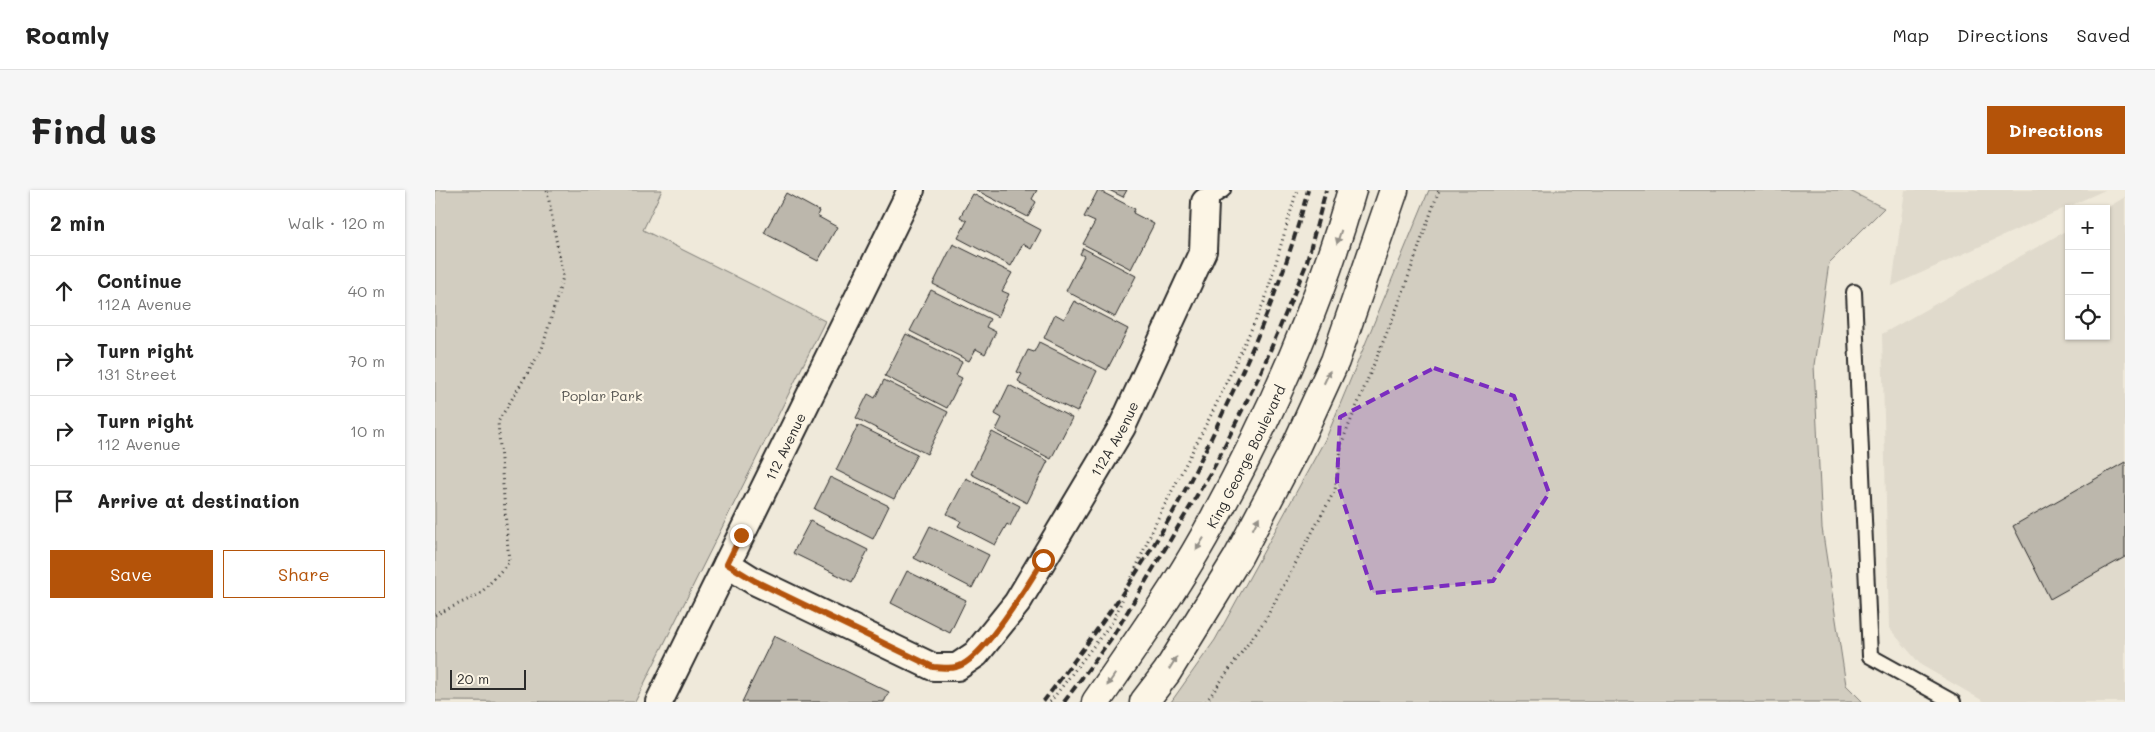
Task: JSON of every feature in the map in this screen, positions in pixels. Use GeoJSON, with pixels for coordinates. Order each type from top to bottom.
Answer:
{"type":"FeatureCollection","features":[{"type":"Feature","properties":{"kind":"main road","name":"King George Boulevard"},"geometry":{"type":"LineString","coordinates":[[1096,702],[1135,645],[1203,538],[1257,436],[1297,345],[1339,238],[1352,190]]}},
{"type":"Feature","properties":{"kind":"main road"},"geometry":{"type":"LineString","coordinates":[[1144,702],[1167,672],[1238,557],[1296,446],[1335,361],[1394,190]]}},
{"type":"Feature","properties":{"kind":"street","name":"112 Avenue"},"geometry":{"type":"LineString","coordinates":[[659,702],[911,190]]}},
{"type":"Feature","properties":{"kind":"street","name":"112A Avenue"},"geometry":{"type":"LineString","coordinates":[[727,564],[755,581],[933,667],[957,667],[976,654],[1017,602],[1122,427],[1203,251],[1214,196]]}},
{"type":"Feature","properties":{"kind":"lane"},"geometry":{"type":"LineString","coordinates":[[1854,292],[1871,656],[1953,702]]}},
{"type":"Feature","properties":{"kind":"path"},"geometry":{"type":"LineString","coordinates":[[435,615],[480,594],[509,562],[497,422],[542,349],[563,277],[547,190]]}},
{"type":"Feature","properties":{"kind":"path"},"geometry":{"type":"LineString","coordinates":[[1050,702],[1113,621],[1157,522],[1213,411],[1265,300],[1297,190]]}},
{"type":"Feature","properties":{"kind":"path"},"geometry":{"type":"LineString","coordinates":[[1206,702],[1265,620],[1335,490],[1342,442],[1399,303],[1439,190]]}},
{"type":"Feature","properties":{"kind":"highlighted area"},"geometry":{"type":"Polygon","coordinates":[[[1434,368],[1514,396],[1549,493],[1493,581],[1373,593],[1337,482],[1340,417],[1434,368]]]}},
{"type":"Feature","properties":{"kind":"shaded area"},"geometry":{"type":"Polygon","coordinates":[[[1905,190],[2105,190],[2072,205],[2065,205],[2065,208],[1892,286],[1905,190]]]}},
{"type":"Feature","properties":{"kind":"shaded area"},"geometry":{"type":"Polygon","coordinates":[[[2125,197],[2125,702],[1985,702],[1921,665],[1889,628],[1882,334],[2065,231],[2065,340],[2110,340],[2110,206],[2125,197]]]}},
{"type":"Feature","properties":{"kind":"green space","name":"Poplar Park"},"geometry":{"type":"Polygon","coordinates":[[[435,190],[662,190],[643,230],[825,321],[635,702],[435,701],[435,190]]]}},
{"type":"Feature","properties":{"kind":"green space"},"geometry":{"type":"Polygon","coordinates":[[[1429,190],[1848,190],[1884,208],[1829,263],[1814,365],[1822,528],[1846,685],[1863,702],[1171,702],[1215,640],[1327,436],[1429,190]]]}},
{"type":"Feature","properties":{"kind":"building"},"geometry":{"type":"Polygon","coordinates":[[[976,190],[1037,190],[1032,199],[1036,202],[1028,217],[976,190]]]}},
{"type":"Feature","properties":{"kind":"building"},"geometry":{"type":"Polygon","coordinates":[[[1098,190],[1135,209],[1133,213],[1154,224],[1131,269],[1083,244],[1095,222],[1084,217],[1098,190]]]}},
{"type":"Feature","properties":{"kind":"building"},"geometry":{"type":"Polygon","coordinates":[[[1109,190],[1127,190],[1123,197],[1109,190]]]}},
{"type":"Feature","properties":{"kind":"building"},"geometry":{"type":"Polygon","coordinates":[[[786,193],[819,211],[817,216],[837,227],[818,261],[764,233],[786,193]]]}},
{"type":"Feature","properties":{"kind":"building"},"geometry":{"type":"Polygon","coordinates":[[[973,194],[1041,230],[1031,249],[1023,244],[1011,266],[958,238],[967,221],[960,217],[973,194]]]}},
{"type":"Feature","properties":{"kind":"building"},"geometry":{"type":"Polygon","coordinates":[[[953,244],[1012,273],[1002,291],[1009,294],[998,317],[933,284],[953,244]]]}},
{"type":"Feature","properties":{"kind":"building"},"geometry":{"type":"Polygon","coordinates":[[[1083,248],[1136,276],[1115,317],[1066,291],[1084,256],[1080,254],[1083,248]]]}},
{"type":"Feature","properties":{"kind":"building"},"geometry":{"type":"Polygon","coordinates":[[[931,290],[990,319],[986,327],[996,332],[985,354],[976,349],[969,361],[910,331],[931,290]]]}},
{"type":"Feature","properties":{"kind":"building"},"geometry":{"type":"Polygon","coordinates":[[[1074,301],[1128,329],[1107,370],[1044,338],[1055,314],[1064,319],[1074,301]]]}},
{"type":"Feature","properties":{"kind":"building"},"geometry":{"type":"Polygon","coordinates":[[[906,334],[962,362],[956,375],[962,378],[947,408],[885,376],[906,334]]]}},
{"type":"Feature","properties":{"kind":"building"},"geometry":{"type":"Polygon","coordinates":[[[1039,342],[1097,371],[1077,412],[1020,384],[1018,381],[1022,374],[1017,372],[1028,350],[1034,352],[1039,342]]]}},
{"type":"Feature","properties":{"kind":"building"},"geometry":{"type":"Polygon","coordinates":[[[884,380],[948,412],[927,454],[856,418],[868,394],[875,398],[884,380]]]}},
{"type":"Feature","properties":{"kind":"building"},"geometry":{"type":"Polygon","coordinates":[[[1009,385],[1072,418],[1051,459],[996,430],[1002,418],[995,414],[1009,385]]]}},
{"type":"Feature","properties":{"kind":"building"},"geometry":{"type":"Polygon","coordinates":[[[858,425],[917,454],[894,499],[836,470],[858,425]]]}},
{"type":"Feature","properties":{"kind":"building"},"geometry":{"type":"Polygon","coordinates":[[[992,432],[1048,461],[1027,503],[971,474],[992,432]]]}},
{"type":"Feature","properties":{"kind":"building"},"geometry":{"type":"Polygon","coordinates":[[[2125,462],[2125,557],[2050,599],[2013,526],[2125,462]]]}},
{"type":"Feature","properties":{"kind":"building"},"geometry":{"type":"Polygon","coordinates":[[[830,477],[889,506],[873,539],[814,509],[830,477]]]}},
{"type":"Feature","properties":{"kind":"building"},"geometry":{"type":"Polygon","coordinates":[[[966,478],[1020,506],[1010,526],[1007,524],[995,545],[958,526],[961,521],[947,514],[966,478]]]}},
{"type":"Feature","properties":{"kind":"building"},"geometry":{"type":"Polygon","coordinates":[[[810,521],[868,550],[852,582],[793,553],[810,521]]]}},
{"type":"Feature","properties":{"kind":"building"},"geometry":{"type":"Polygon","coordinates":[[[930,526],[989,555],[972,588],[914,558],[930,526]]]}},
{"type":"Feature","properties":{"kind":"building"},"geometry":{"type":"Polygon","coordinates":[[[907,571],[966,600],[950,633],[891,603],[907,571]]]}},
{"type":"Feature","properties":{"kind":"building"},"geometry":{"type":"Polygon","coordinates":[[[774,636],[889,692],[884,702],[742,702],[774,636]]]}},
{"type":"Feature","properties":{"kind":"railway"},"geometry":{"type":"LineString","coordinates":[[1043,702],[1090,640],[1135,575],[1188,485],[1219,422],[1262,326],[1292,246],[1308,190]]}},
{"type":"Feature","properties":{"kind":"railway"},"geometry":{"type":"LineString","coordinates":[[1064,702],[1113,636],[1215,465],[1261,372],[1306,265],[1326,190]]}},
{"type":"Feature","properties":{"kind":"route"},"geometry":{"type":"LineString","coordinates":[[741,535],[727,564],[755,581],[933,667],[957,667],[976,654],[1017,602],[1043,560]]}}]}
